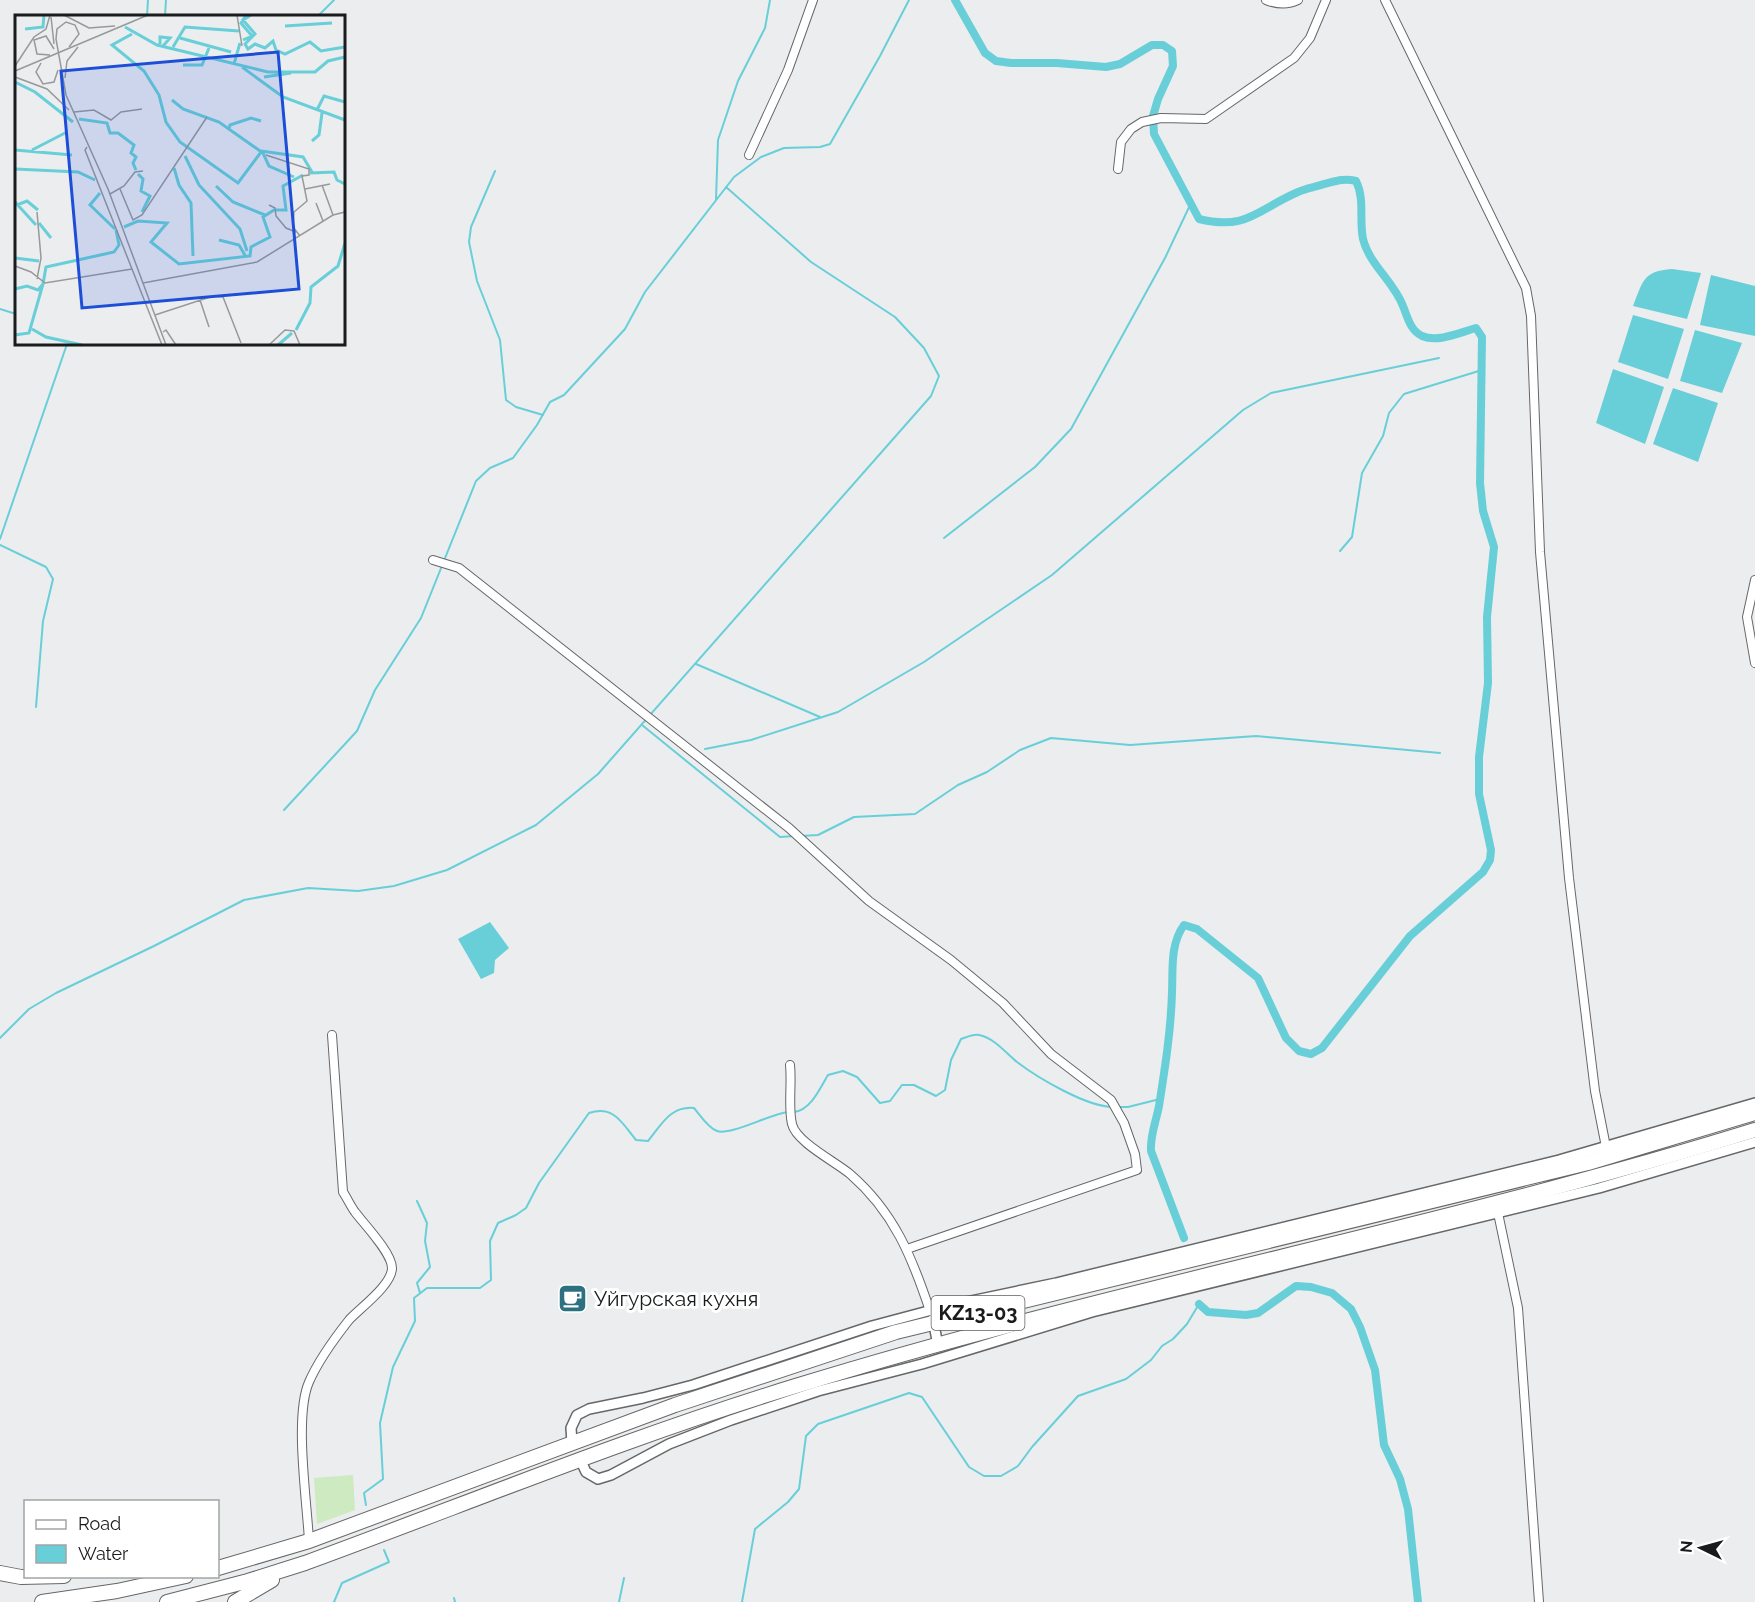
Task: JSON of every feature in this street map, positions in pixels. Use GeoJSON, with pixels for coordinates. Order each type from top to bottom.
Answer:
{"type":"FeatureCollection","features":[{"type":"Feature","properties":{"kind":"highway","name":"KZ13-03"},"geometry":{"type":"LineString","coordinates":[[219,1568],[309,1541],[449,1491],[675,1405],[885,1336],[932,1317],[1588,1163],[1755,1113]]}},
{"type":"Feature","properties":{"kind":"highway","name":"KZ13-03"},"geometry":{"type":"LineString","coordinates":[[167,1602],[248,1581],[305,1563],[580,1459],[801,1384],[920,1358],[938,1346],[1063,1311],[1597,1176],[1755,1130]]}},
{"type":"Feature","properties":{"kind":"highway"},"geometry":{"type":"LineString","coordinates":[[235,1602],[305,1563]]}},
{"type":"Feature","properties":{"kind":"highway"},"geometry":{"type":"LineString","coordinates":[[0,1573],[24,1577]]}},
{"type":"Feature","properties":{"kind":"highway"},"geometry":{"type":"LineString","coordinates":[[42,1602],[117,1591],[177,1578]]}},
{"type":"Feature","properties":{"kind":"street"},"geometry":{"type":"LineString","coordinates":[[748,155],[788,70],[813,0]]}},
{"type":"Feature","properties":{"kind":"street"},"geometry":{"type":"LineString","coordinates":[[1266,0],[1272,3],[1291,4],[1298,0]]}},
{"type":"Feature","properties":{"kind":"street"},"geometry":{"type":"LineString","coordinates":[[1118,169],[1121,142],[1131,129],[1142,122],[1161,118],[1206,120],[1294,58],[1310,39],[1326,0]]}},
{"type":"Feature","properties":{"kind":"street"},"geometry":{"type":"LineString","coordinates":[[1385,0],[1526,288],[1531,316],[1540,552],[1569,879],[1595,1090],[1606,1147]]}},
{"type":"Feature","properties":{"kind":"street"},"geometry":{"type":"LineString","coordinates":[[433,560],[459,568],[780,821],[869,901],[951,960],[1003,1003],[1051,1054],[1111,1100],[1124,1123],[1135,1155],[1137,1170],[907,1248]]}},
{"type":"Feature","properties":{"kind":"street"},"geometry":{"type":"LineString","coordinates":[[1755,580],[1747,617],[1755,663]]}},
{"type":"Feature","properties":{"kind":"street"},"geometry":{"type":"LineString","coordinates":[[309,1541],[302,1426],[304,1399],[324,1353],[350,1319],[390,1279],[393,1267],[387,1254],[353,1210],[343,1192],[333,1035]]}},
{"type":"Feature","properties":{"kind":"street"},"geometry":{"type":"LineString","coordinates":[[790,1065],[792,1125],[800,1138],[850,1174],[888,1215],[907,1248],[932,1317],[938,1346]]}},
{"type":"Feature","properties":{"kind":"street"},"geometry":{"type":"LineString","coordinates":[[572,1443],[571,1428],[577,1415],[589,1409],[693,1385],[872,1326],[932,1317],[1606,1147],[1755,1103]]}},
{"type":"Feature","properties":{"kind":"street"},"geometry":{"type":"LineString","coordinates":[[580,1459],[586,1472],[598,1479],[611,1475],[669,1444],[731,1419],[920,1358],[1092,1312],[1599,1188],[1755,1143]]}},
{"type":"Feature","properties":{"kind":"street"},"geometry":{"type":"LineString","coordinates":[[1498,1213],[1518,1308],[1539,1602]]}},
{"type":"Feature","properties":{"kind":"green space"},"geometry":{"type":"Polygon","coordinates":[[[353,1475],[355,1510],[317,1524],[314,1478],[353,1475]]]}},
{"type":"Feature","properties":{"kind":"water"},"geometry":{"type":"Polygon","coordinates":[[[1672,269],[1701,273],[1687,319],[1633,306],[1645,279],[1655,272],[1672,269]]]}},
{"type":"Feature","properties":{"kind":"water"},"geometry":{"type":"Polygon","coordinates":[[[1711,275],[1755,286],[1755,336],[1700,325],[1711,275]]]}},
{"type":"Feature","properties":{"kind":"water"},"geometry":{"type":"Polygon","coordinates":[[[1633,315],[1684,329],[1668,379],[1618,362],[1633,315]]]}},
{"type":"Feature","properties":{"kind":"water"},"geometry":{"type":"Polygon","coordinates":[[[1695,330],[1742,343],[1722,393],[1680,381],[1695,330]]]}},
{"type":"Feature","properties":{"kind":"water"},"geometry":{"type":"Polygon","coordinates":[[[1613,369],[1664,387],[1645,444],[1596,423],[1613,369]]]}},
{"type":"Feature","properties":{"kind":"water"},"geometry":{"type":"Polygon","coordinates":[[[1673,388],[1718,403],[1698,462],[1653,444],[1673,388]]]}},
{"type":"Feature","properties":{"kind":"water"},"geometry":{"type":"Polygon","coordinates":[[[490,922],[509,948],[495,960],[494,973],[481,979],[458,939],[490,922]]]}},
{"type":"Feature","properties":{"kind":"waterway"},"geometry":{"type":"LineString","coordinates":[[147,15],[148,0]]}},
{"type":"Feature","properties":{"kind":"waterway"},"geometry":{"type":"LineString","coordinates":[[165,15],[166,0]]}},
{"type":"Feature","properties":{"kind":"waterway"},"geometry":{"type":"LineString","coordinates":[[319,15],[334,0]]}},
{"type":"Feature","properties":{"kind":"waterway"},"geometry":{"type":"LineString","coordinates":[[716,199],[718,140],[738,81],[765,28],[770,0]]}},
{"type":"Feature","properties":{"kind":"waterway"},"geometry":{"type":"LineString","coordinates":[[284,810],[357,731],[375,690],[421,618],[476,481],[490,468],[513,458],[537,425],[550,402],[564,395],[625,329],[645,292],[734,177],[761,157],[784,148],[820,147],[830,144],[909,0]]}},
{"type":"Feature","properties":{"kind":"waterway"},"geometry":{"type":"LineString","coordinates":[[955,0],[985,53],[996,61],[1106,67],[1120,64],[1152,45],[1163,45],[1172,51],[1173,66],[1153,116],[1154,134],[1199,219],[1215,222],[1241,220],[1304,189],[1340,180],[1356,181],[1359,188],[1362,232],[1366,248],[1399,297],[1415,330],[1422,336],[1435,338],[1476,328],[1482,337],[1480,483],[1483,511],[1494,547],[1487,617],[1488,683],[1479,757],[1479,794],[1491,850],[1490,860],[1483,872],[1410,936],[1322,1048],[1311,1054],[1299,1051],[1286,1038],[1258,978],[1197,929],[1184,925],[1174,948],[1167,1049],[1151,1145],[1151,1151],[1184,1238]]}},
{"type":"Feature","properties":{"kind":"waterway"},"geometry":{"type":"LineString","coordinates":[[495,171],[471,227],[469,242],[477,281],[500,340],[506,400],[516,407],[543,415]]}},
{"type":"Feature","properties":{"kind":"waterway"},"geometry":{"type":"LineString","coordinates":[[0,1038],[29,1009],[56,993],[244,900],[308,888],[358,891],[394,886],[447,870],[536,825],[598,774],[931,396],[939,376],[924,348],[895,317],[811,262],[726,187]]}},
{"type":"Feature","properties":{"kind":"waterway"},"geometry":{"type":"LineString","coordinates":[[944,538],[1035,467],[1071,429],[1165,258],[1191,203]]}},
{"type":"Feature","properties":{"kind":"waterway"},"geometry":{"type":"LineString","coordinates":[[0,309],[15,314]]}},
{"type":"Feature","properties":{"kind":"waterway"},"geometry":{"type":"LineString","coordinates":[[0,539],[67,345]]}},
{"type":"Feature","properties":{"kind":"waterway"},"geometry":{"type":"LineString","coordinates":[[705,749],[751,740],[838,712],[924,662],[1052,575],[1243,410],[1271,393],[1439,358]]}},
{"type":"Feature","properties":{"kind":"waterway"},"geometry":{"type":"LineString","coordinates":[[1340,551],[1352,537],[1362,473],[1383,436],[1389,413],[1404,394],[1482,370]]}},
{"type":"Feature","properties":{"kind":"waterway"},"geometry":{"type":"LineString","coordinates":[[0,545],[46,567],[53,579],[43,621],[36,707]]}},
{"type":"Feature","properties":{"kind":"waterway"},"geometry":{"type":"LineString","coordinates":[[696,664],[820,717]]}},
{"type":"Feature","properties":{"kind":"waterway"},"geometry":{"type":"LineString","coordinates":[[642,725],[780,837],[795,836]]}},
{"type":"Feature","properties":{"kind":"waterway"},"geometry":{"type":"LineString","coordinates":[[800,836],[818,835],[854,817],[915,814],[958,785],[987,772],[1020,750],[1051,738],[1130,745],[1256,736],[1440,753]]}},
{"type":"Feature","properties":{"kind":"waterway"},"geometry":{"type":"LineString","coordinates":[[794,1112],[810,1103],[828,1075],[843,1071],[857,1077],[880,1103],[890,1101],[902,1085],[914,1085],[936,1096],[945,1090],[951,1060],[961,1039],[977,1035],[990,1039],[1026,1069],[1063,1090],[1090,1102],[1113,1107]]}},
{"type":"Feature","properties":{"kind":"waterway"},"geometry":{"type":"LineString","coordinates":[[1119,1107],[1160,1099]]}},
{"type":"Feature","properties":{"kind":"waterway"},"geometry":{"type":"LineString","coordinates":[[366,1505],[364,1493],[383,1479],[380,1423],[393,1367],[415,1321],[414,1298],[427,1288],[480,1288],[491,1280],[490,1241],[498,1223],[526,1208],[539,1183],[589,1113],[605,1111],[617,1117],[636,1140],[648,1141],[667,1117],[686,1108],[694,1108],[710,1127],[723,1132],[788,1112]]}},
{"type":"Feature","properties":{"kind":"waterway"},"geometry":{"type":"LineString","coordinates":[[417,1201],[427,1223],[425,1241],[430,1267],[417,1283],[420,1293]]}},
{"type":"Feature","properties":{"kind":"waterway"},"geometry":{"type":"LineString","coordinates":[[1199,1304],[1208,1312],[1246,1315],[1258,1313],[1296,1286],[1311,1287],[1332,1293],[1351,1309],[1375,1370],[1384,1445],[1400,1479],[1408,1509],[1418,1602]]}},
{"type":"Feature","properties":{"kind":"waterway"},"geometry":{"type":"LineString","coordinates":[[742,1602],[755,1529],[788,1502],[799,1489],[806,1436],[818,1424],[909,1393],[922,1397],[969,1467],[984,1476],[1001,1476],[1018,1466],[1078,1396],[1126,1379],[1151,1360],[1162,1346],[1173,1339],[1187,1324],[1199,1304]]}},
{"type":"Feature","properties":{"kind":"waterway"},"geometry":{"type":"LineString","coordinates":[[334,1602],[342,1583],[389,1562],[384,1550]]}},
{"type":"Feature","properties":{"kind":"waterway"},"geometry":{"type":"LineString","coordinates":[[619,1602],[624,1578]]}},
{"type":"Feature","properties":{"kind":"waterway"},"geometry":{"type":"LineString","coordinates":[[454,1598],[455,1602]]}},
{"type":"Feature","properties":{"kind":"place","name":"Уйгурская кухня"},"geometry":{"type":"Point","coordinates":[573,1299]}}]}
